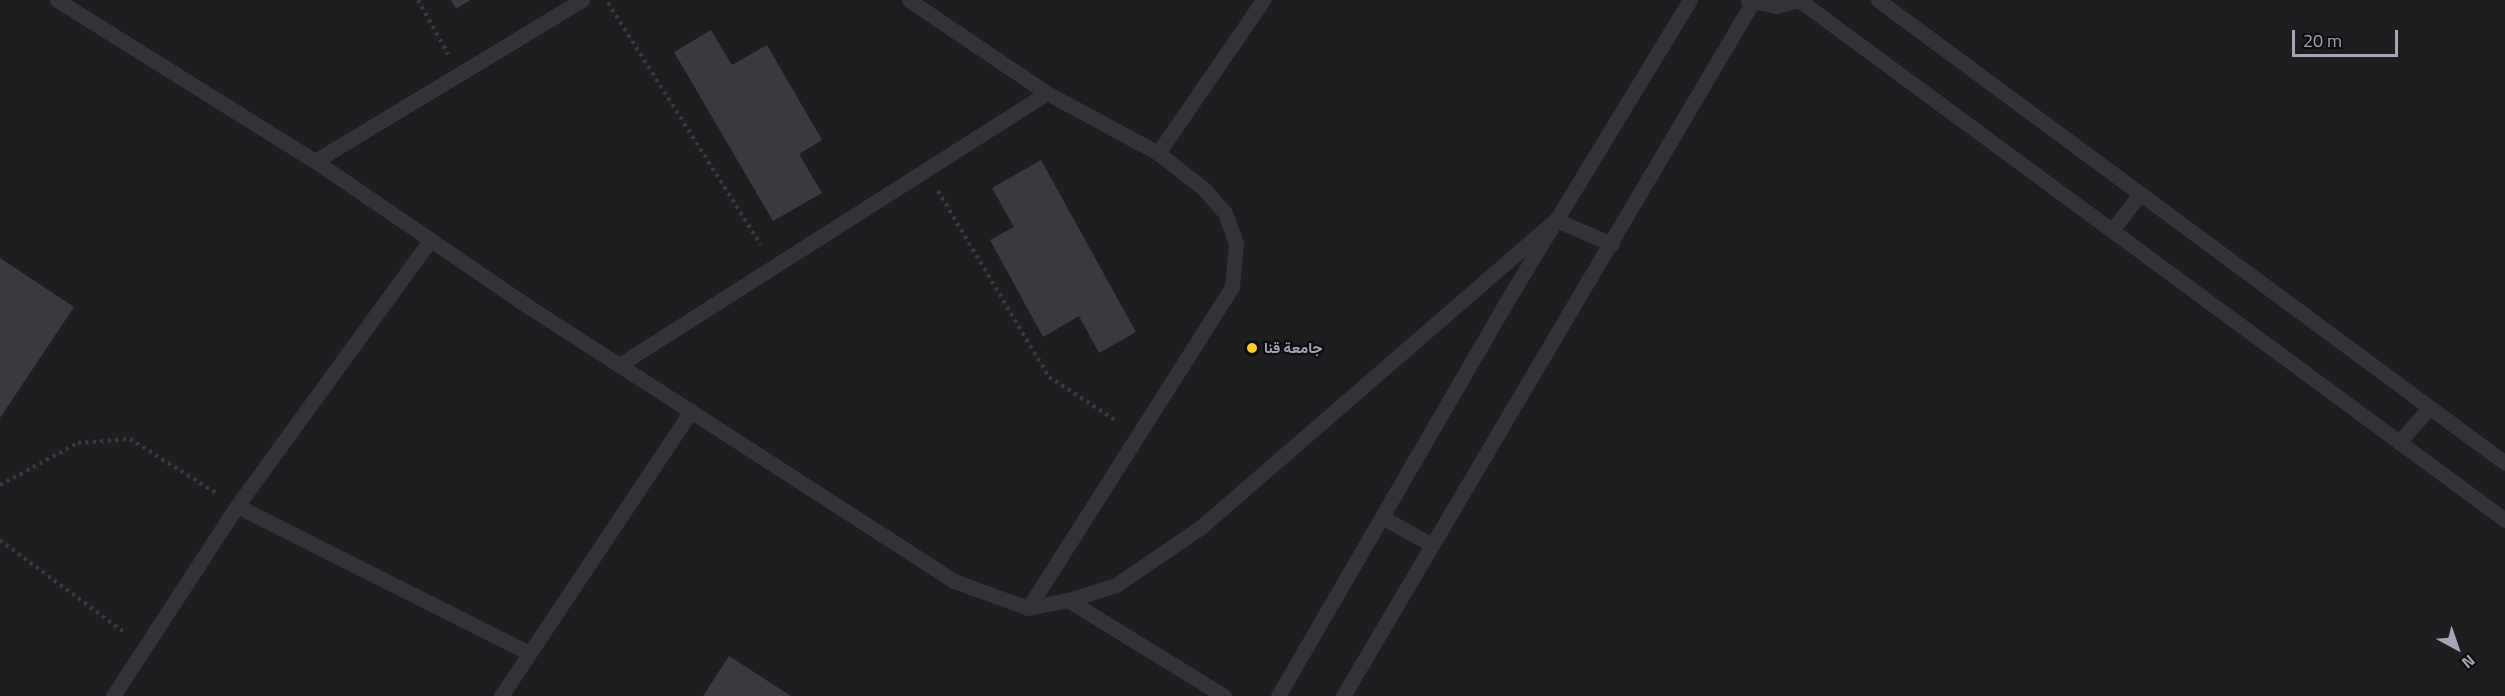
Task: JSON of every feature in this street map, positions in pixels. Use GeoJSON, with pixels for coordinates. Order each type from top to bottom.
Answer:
{"type":"FeatureCollection","features":[{"type":"Feature","properties":{"kind":"lane"},"geometry":{"type":"LineString","coordinates":[[57,0],[315,161],[618,365],[954,581],[1028,608],[1068,600],[1116,585],[1201,527],[1556,220]]}},
{"type":"Feature","properties":{"kind":"lane"},"geometry":{"type":"LineString","coordinates":[[315,161],[582,0]]}},
{"type":"Feature","properties":{"kind":"lane"},"geometry":{"type":"LineString","coordinates":[[909,0],[1047,93],[1158,153],[1204,189],[1225,213],[1236,243],[1232,287],[1028,608]]}},
{"type":"Feature","properties":{"kind":"lane"},"geometry":{"type":"LineString","coordinates":[[1158,153],[1263,0]]}},
{"type":"Feature","properties":{"kind":"lane"},"geometry":{"type":"LineString","coordinates":[[1278,696],[1556,220],[1690,0]]}},
{"type":"Feature","properties":{"kind":"lane"},"geometry":{"type":"LineString","coordinates":[[1343,696],[1612,244],[1750,1],[1776,6],[1799,0],[2505,520]]}},
{"type":"Feature","properties":{"kind":"lane"},"geometry":{"type":"LineString","coordinates":[[1878,0],[2505,462]]}},
{"type":"Feature","properties":{"kind":"lane"},"geometry":{"type":"LineString","coordinates":[[618,365],[1047,93]]}},
{"type":"Feature","properties":{"kind":"lane"},"geometry":{"type":"LineString","coordinates":[[2112,230],[2140,194]]}},
{"type":"Feature","properties":{"kind":"lane"},"geometry":{"type":"LineString","coordinates":[[1556,220],[1612,244]]}},
{"type":"Feature","properties":{"kind":"lane"},"geometry":{"type":"LineString","coordinates":[[112,696],[237,506],[430,240]]}},
{"type":"Feature","properties":{"kind":"lane"},"geometry":{"type":"LineString","coordinates":[[2399,442],[2429,408]]}},
{"type":"Feature","properties":{"kind":"lane"},"geometry":{"type":"LineString","coordinates":[[501,696],[527,652],[691,411]]}},
{"type":"Feature","properties":{"kind":"lane"},"geometry":{"type":"LineString","coordinates":[[237,506],[527,652]]}},
{"type":"Feature","properties":{"kind":"lane"},"geometry":{"type":"LineString","coordinates":[[1382,517],[1432,545]]}},
{"type":"Feature","properties":{"kind":"lane"},"geometry":{"type":"LineString","coordinates":[[1068,600],[1224,696]]}},
{"type":"Feature","properties":{"kind":"path"},"geometry":{"type":"LineString","coordinates":[[418,0],[458,73]]}},
{"type":"Feature","properties":{"kind":"path"},"geometry":{"type":"LineString","coordinates":[[607,0],[774,266]]}},
{"type":"Feature","properties":{"kind":"path"},"geometry":{"type":"LineString","coordinates":[[926,170],[1049,376],[1137,435]]}},
{"type":"Feature","properties":{"kind":"path"},"geometry":{"type":"LineString","coordinates":[[0,485],[78,443],[130,439],[237,506]]}},
{"type":"Feature","properties":{"kind":"path"},"geometry":{"type":"LineString","coordinates":[[0,540],[145,647]]}},
{"type":"Feature","properties":{"kind":"shaded area","name":"جامعة قنا"},"geometry":{"type":"Polygon","coordinates":[[[0,0],[2505,0],[2505,696],[0,696],[0,0]]]}},
{"type":"Feature","properties":{"kind":"building"},"geometry":{"type":"Polygon","coordinates":[[[451,0],[470,0],[456,9],[451,0]]]}},
{"type":"Feature","properties":{"kind":"building"},"geometry":{"type":"Polygon","coordinates":[[[711,30],[732,65],[767,45],[822,140],[799,154],[822,193],[773,221],[674,52],[711,30]]]}},
{"type":"Feature","properties":{"kind":"building"},"geometry":{"type":"Polygon","coordinates":[[[1041,160],[1136,332],[1099,353],[1079,316],[1043,337],[990,240],[1014,227],[992,188],[1041,160]]]}},
{"type":"Feature","properties":{"kind":"building"},"geometry":{"type":"Polygon","coordinates":[[[0,258],[74,307],[0,418],[0,258]]]}},
{"type":"Feature","properties":{"kind":"building"},"geometry":{"type":"Polygon","coordinates":[[[729,656],[791,696],[703,696],[729,656]]]}},
{"type":"Feature","properties":{"kind":"place","name":"جامعة قنا"},"geometry":{"type":"Point","coordinates":[1252,348]}}]}
